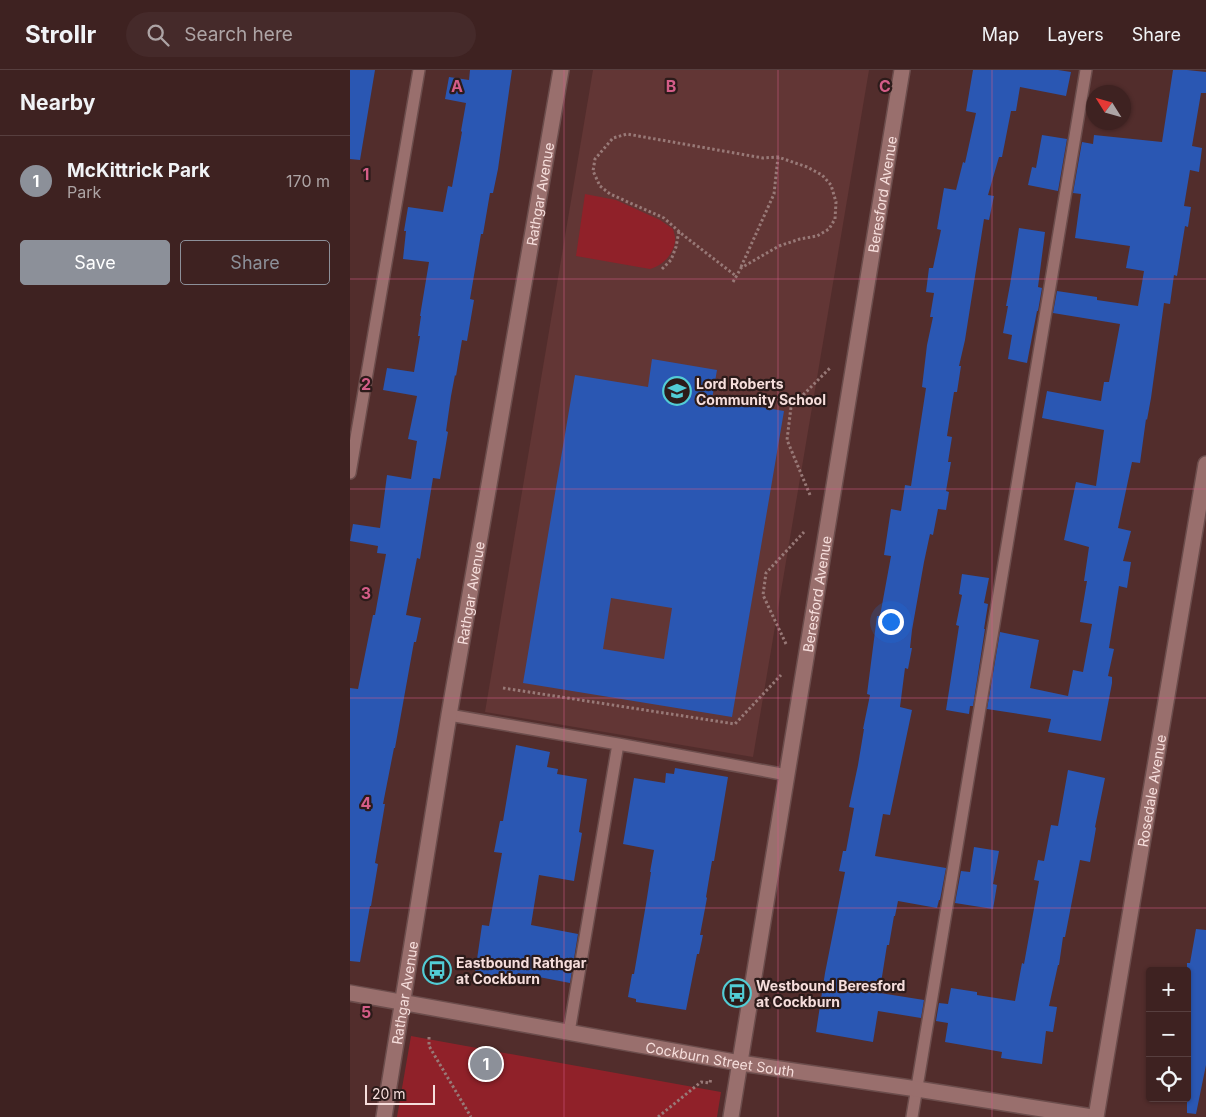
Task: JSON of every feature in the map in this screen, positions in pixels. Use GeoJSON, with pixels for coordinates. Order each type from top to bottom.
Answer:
{"type":"FeatureCollection","features":[{"type":"Feature","properties":{"kind":"street","name":"Rathgar Avenue"},"geometry":{"type":"LineString","coordinates":[[384,1117],[449,715],[561,70]]}},
{"type":"Feature","properties":{"kind":"street","name":"Beresford Avenue"},"geometry":{"type":"LineString","coordinates":[[731,1117],[902,70]]}},
{"type":"Feature","properties":{"kind":"street","name":"Rosedale Avenue"},"geometry":{"type":"LineString","coordinates":[[1096,1117],[1206,464]]}},
{"type":"Feature","properties":{"kind":"street","name":"Cockburn Street South"},"geometry":{"type":"LineString","coordinates":[[350,993],[740,1063],[1092,1117]]}},
{"type":"Feature","properties":{"kind":"lane"},"geometry":{"type":"LineString","coordinates":[[350,473],[419,70]]}},
{"type":"Feature","properties":{"kind":"lane"},"geometry":{"type":"LineString","coordinates":[[912,1117],[1086,70]]}},
{"type":"Feature","properties":{"kind":"lane"},"geometry":{"type":"LineString","coordinates":[[449,715],[787,775]]}},
{"type":"Feature","properties":{"kind":"lane"},"geometry":{"type":"LineString","coordinates":[[569,1032],[618,744]]}},
{"type":"Feature","properties":{"kind":"path"},"geometry":{"type":"LineString","coordinates":[[736,276],[664,218],[610,194],[600,186],[593,172],[594,159],[613,138],[627,134],[763,158],[778,157],[822,174],[831,186],[836,202],[835,219],[829,229],[817,236],[779,246],[740,268]]}},
{"type":"Feature","properties":{"kind":"path"},"geometry":{"type":"LineString","coordinates":[[733,282],[774,194],[778,157]]}},
{"type":"Feature","properties":{"kind":"path"},"geometry":{"type":"LineString","coordinates":[[662,269],[671,260],[679,231]]}},
{"type":"Feature","properties":{"kind":"path"},"geometry":{"type":"LineString","coordinates":[[810,495],[787,440],[791,408],[831,367]]}},
{"type":"Feature","properties":{"kind":"path"},"geometry":{"type":"LineString","coordinates":[[786,644],[763,595],[766,573],[804,532]]}},
{"type":"Feature","properties":{"kind":"path"},"geometry":{"type":"LineString","coordinates":[[503,688],[735,724],[780,675]]}},
{"type":"Feature","properties":{"kind":"path"},"geometry":{"type":"LineString","coordinates":[[429,1037],[429,1046],[471,1117]]}},
{"type":"Feature","properties":{"kind":"path"},"geometry":{"type":"LineString","coordinates":[[658,1117],[701,1082],[710,1084],[713,1072]]}},
{"type":"Feature","properties":{"kind":"shaded area","name":"Lord Roberts Community School"},"geometry":{"type":"Polygon","coordinates":[[[593,70],[869,70],[753,757],[485,712],[593,70]]]}},
{"type":"Feature","properties":{"kind":"shaded area"},"geometry":{"type":"Polygon","coordinates":[[[585,194],[616,200],[660,220],[673,229],[675,236],[674,247],[666,259],[650,269],[576,256],[585,194]]]}},
{"type":"Feature","properties":{"kind":"shaded area"},"geometry":{"type":"Polygon","coordinates":[[[411,1036],[721,1092],[717,1117],[397,1117],[411,1036]]]}},
{"type":"Feature","properties":{"kind":"building"},"geometry":{"type":"Polygon","coordinates":[[[350,70],[375,70],[360,160],[350,159],[350,70]]]}},
{"type":"Feature","properties":{"kind":"building"},"geometry":{"type":"Polygon","coordinates":[[[470,70],[512,70],[498,169],[493,193],[490,193],[483,234],[481,234],[470,299],[474,300],[467,341],[462,340],[451,396],[446,431],[448,432],[440,479],[433,478],[420,559],[417,558],[406,615],[421,618],[416,642],[414,642],[383,804],[385,804],[375,863],[378,864],[371,906],[360,962],[350,961],[350,688],[358,689],[373,615],[375,615],[386,554],[377,553],[378,546],[350,541],[353,524],[380,528],[387,475],[411,479],[417,441],[408,439],[417,396],[383,390],[387,368],[414,372],[420,336],[418,336],[420,316],[429,262],[403,259],[406,231],[404,231],[408,207],[443,212],[448,186],[452,187],[466,103],[445,99],[449,77],[469,80],[470,70]]]}},
{"type":"Feature","properties":{"kind":"building"},"geometry":{"type":"Polygon","coordinates":[[[973,70],[1058,70],[1071,72],[1066,96],[1020,87],[1016,111],[1011,111],[1002,157],[999,157],[988,195],[994,196],[989,220],[984,219],[965,340],[959,366],[961,366],[957,392],[954,392],[947,436],[952,437],[948,462],[951,462],[946,491],[949,492],[946,510],[938,509],[933,535],[930,534],[912,630],[910,648],[912,648],[908,669],[905,668],[900,707],[912,710],[890,815],[883,814],[875,856],[946,868],[937,908],[898,901],[889,945],[887,945],[880,993],[924,1000],[921,1018],[878,1011],[873,1042],[816,1032],[825,973],[845,872],[839,871],[843,851],[846,851],[854,808],[849,807],[870,695],[867,694],[877,616],[880,616],[891,556],[884,555],[891,509],[901,511],[905,485],[911,486],[926,388],[922,387],[927,345],[933,317],[930,317],[934,293],[926,292],[929,268],[933,268],[941,230],[937,229],[944,188],[956,190],[963,162],[965,163],[976,113],[966,111],[973,70]]]}},
{"type":"Feature","properties":{"kind":"building"},"geometry":{"type":"Polygon","coordinates":[[[1173,70],[1206,72],[1206,93],[1201,93],[1192,146],[1202,148],[1199,172],[1190,170],[1184,206],[1191,207],[1188,227],[1185,226],[1177,276],[1174,275],[1170,304],[1164,303],[1140,463],[1132,462],[1118,528],[1131,531],[1123,561],[1131,562],[1127,588],[1119,586],[1109,648],[1114,649],[1108,676],[1112,677],[1112,683],[1101,741],[1048,732],[1051,719],[987,709],[1000,632],[1039,640],[1030,688],[1068,696],[1073,670],[1083,672],[1092,624],[1080,622],[1087,581],[1084,581],[1089,547],[1064,540],[1076,482],[1096,486],[1104,430],[1042,418],[1047,391],[1101,401],[1104,382],[1109,382],[1120,324],[1053,313],[1057,291],[1097,297],[1097,300],[1138,306],[1144,271],[1126,268],[1130,246],[1075,238],[1081,194],[1073,193],[1082,142],[1093,144],[1094,135],[1162,142],[1173,70]]]}},
{"type":"Feature","properties":{"kind":"building"},"geometry":{"type":"Polygon","coordinates":[[[1042,135],[1067,139],[1058,191],[1028,185],[1032,167],[1036,168],[1042,135]]]}},
{"type":"Feature","properties":{"kind":"building"},"geometry":{"type":"Polygon","coordinates":[[[1019,228],[1045,232],[1038,287],[1042,288],[1027,363],[1008,359],[1012,335],[1003,333],[1019,228]]]}},
{"type":"Feature","properties":{"kind":"building"},"geometry":{"type":"Polygon","coordinates":[[[652,359],[717,370],[712,399],[784,411],[732,717],[523,683],[575,375],[648,387],[652,359]],[[611,598],[603,649],[664,659],[672,608],[611,598]]]}},
{"type":"Feature","properties":{"kind":"building"},"geometry":{"type":"Polygon","coordinates":[[[962,574],[989,578],[984,603],[988,604],[985,629],[973,706],[970,706],[969,714],[946,710],[959,626],[956,625],[962,595],[959,594],[962,574]]]}},
{"type":"Feature","properties":{"kind":"building"},"geometry":{"type":"Polygon","coordinates":[[[516,745],[550,752],[547,767],[558,769],[557,774],[587,779],[579,832],[582,833],[574,881],[539,875],[531,925],[578,934],[570,983],[518,973],[517,980],[475,973],[482,925],[489,926],[502,853],[494,852],[500,821],[503,821],[516,745]]]}},
{"type":"Feature","properties":{"kind":"building"},"geometry":{"type":"Polygon","coordinates":[[[675,768],[728,777],[700,935],[703,935],[699,954],[697,954],[686,1010],[636,1002],[636,999],[628,997],[632,974],[634,974],[654,850],[623,844],[634,778],[665,783],[666,773],[674,774],[675,768]]]}},
{"type":"Feature","properties":{"kind":"building"},"geometry":{"type":"Polygon","coordinates":[[[1068,770],[1105,778],[1090,862],[1080,860],[1065,937],[1063,937],[1059,965],[1049,1006],[1057,1007],[1053,1032],[1046,1031],[1042,1064],[1001,1058],[1002,1052],[945,1042],[948,1023],[936,1021],[939,1003],[948,1004],[951,988],[977,992],[977,995],[1015,1001],[1022,963],[1024,964],[1039,881],[1034,880],[1038,860],[1044,861],[1051,825],[1058,826],[1068,770]]]}},
{"type":"Feature","properties":{"kind":"building"},"geometry":{"type":"Polygon","coordinates":[[[974,847],[999,851],[993,884],[997,885],[993,909],[955,903],[961,871],[970,872],[974,847]]]}},
{"type":"Feature","properties":{"kind":"building"},"geometry":{"type":"Polygon","coordinates":[[[1196,929],[1206,930],[1206,1065],[1196,1114],[1187,1113],[1187,1102],[1191,1102],[1191,967],[1187,967],[1187,963],[1190,963],[1196,929]]]}},
{"type":"Feature","properties":{"kind":"place","name":"Lord Roberts Community School"},"geometry":{"type":"Point","coordinates":[677,391]}},
{"type":"Feature","properties":{"kind":"place","name":"Eastbound Rathgar at Cockburn"},"geometry":{"type":"Point","coordinates":[437,970]}},
{"type":"Feature","properties":{"kind":"place","name":"Westbound Beresford at Cockburn"},"geometry":{"type":"Point","coordinates":[737,993]}},
{"type":"Feature","properties":{"kind":"place","name":"McKittrick Park"},"geometry":{"type":"Point","coordinates":[486,1064]}}]}
